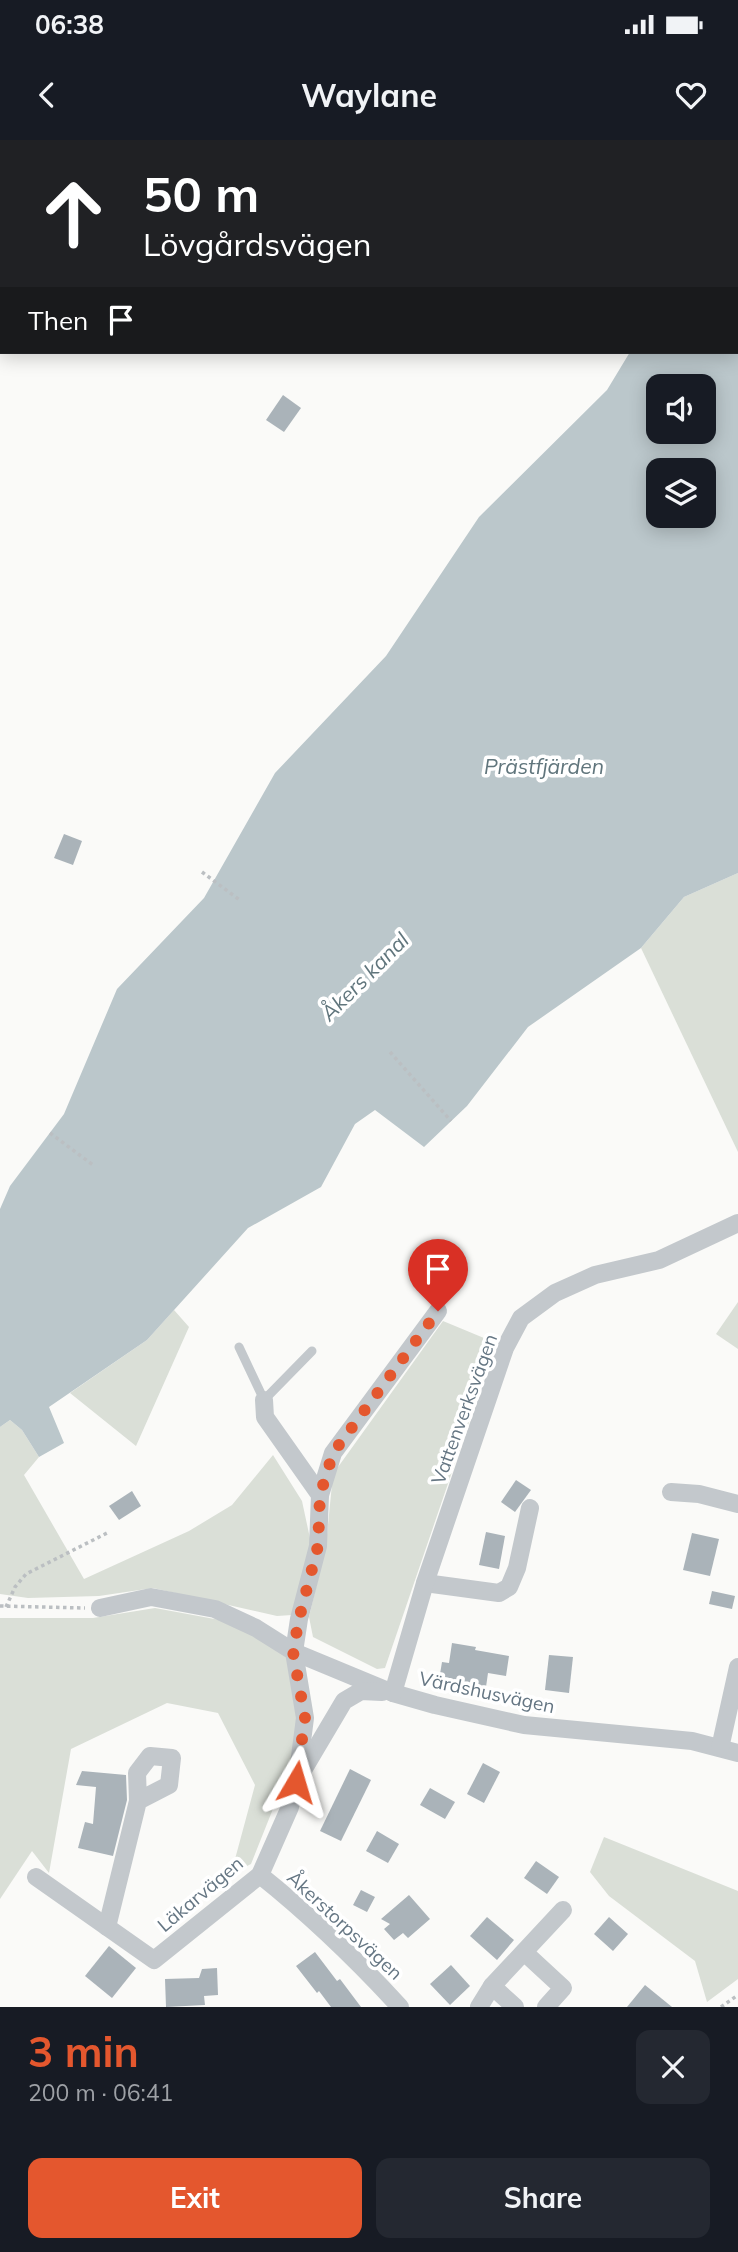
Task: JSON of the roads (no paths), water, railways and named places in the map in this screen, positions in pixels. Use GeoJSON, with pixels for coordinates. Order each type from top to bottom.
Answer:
{"type":"FeatureCollection","features":[{"type":"Feature","properties":{"kind":"street","name":"Vattenverksvägen"},"geometry":{"type":"LineString","coordinates":[[393,1693],[425,1583],[505,1348],[522,1318],[555,1293],[595,1275],[659,1260],[738,1223]]}},
{"type":"Feature","properties":{"kind":"street"},"geometry":{"type":"LineString","coordinates":[[296,1782],[305,1718],[293,1652],[318,1546],[320,1495],[333,1453],[438,1311]]}},
{"type":"Feature","properties":{"kind":"street"},"geometry":{"type":"LineString","coordinates":[[264,1400],[265,1418],[320,1495]]}},
{"type":"Feature","properties":{"kind":"street"},"geometry":{"type":"LineString","coordinates":[[671,1492],[699,1494],[738,1504]]}},
{"type":"Feature","properties":{"kind":"street"},"geometry":{"type":"LineString","coordinates":[[425,1583],[499,1593],[509,1587],[517,1568],[530,1508]]}},
{"type":"Feature","properties":{"kind":"street","name":"Värdshusvägen"},"geometry":{"type":"LineString","coordinates":[[100,1608],[151,1597],[215,1609],[256,1628],[293,1652],[393,1693],[435,1705],[524,1724],[692,1741],[738,1753]]}},
{"type":"Feature","properties":{"kind":"street"},"geometry":{"type":"LineString","coordinates":[[720,1748],[738,1667]]}},
{"type":"Feature","properties":{"kind":"street","name":"Läkarvägen"},"geometry":{"type":"LineString","coordinates":[[36,1877],[154,1960],[260,1875],[290,1807],[296,1782],[344,1701],[361,1691],[393,1693]]}},
{"type":"Feature","properties":{"kind":"street"},"geometry":{"type":"LineString","coordinates":[[107,1927],[138,1801]]}},
{"type":"Feature","properties":{"kind":"street","name":"Åkerstorpsvägen"},"geometry":{"type":"LineString","coordinates":[[260,1875],[359,1962],[400,2007]]}},
{"type":"Feature","properties":{"kind":"street"},"geometry":{"type":"LineString","coordinates":[[479,2007],[492,1986],[563,1910]]}},
{"type":"Feature","properties":{"kind":"street"},"geometry":{"type":"LineString","coordinates":[[524,1952],[563,1988],[546,2007]]}},
{"type":"Feature","properties":{"kind":"street"},"geometry":{"type":"LineString","coordinates":[[492,1986],[515,2007]]}},
{"type":"Feature","properties":{"kind":"lane"},"geometry":{"type":"LineString","coordinates":[[239,1347],[264,1400],[312,1351]]}},
{"type":"Feature","properties":{"kind":"water","name":"Prästfjärden"},"geometry":{"type":"Polygon","coordinates":[[[629,354],[738,354],[738,873],[684,897],[641,948],[528,1027],[467,1106],[424,1147],[375,1110],[355,1124],[321,1187],[248,1228],[147,1340],[49,1407],[64,1443],[39,1457],[22,1430],[10,1420],[0,1427],[0,1209],[10,1186],[64,1114],[117,989],[204,898],[275,773],[386,656],[479,517],[607,390],[629,354]]]}},
{"type":"Feature","properties":{"kind":"water label","name":"Åkers kanal"},"geometry":{"type":"Point","coordinates":[365,977]}}]}
